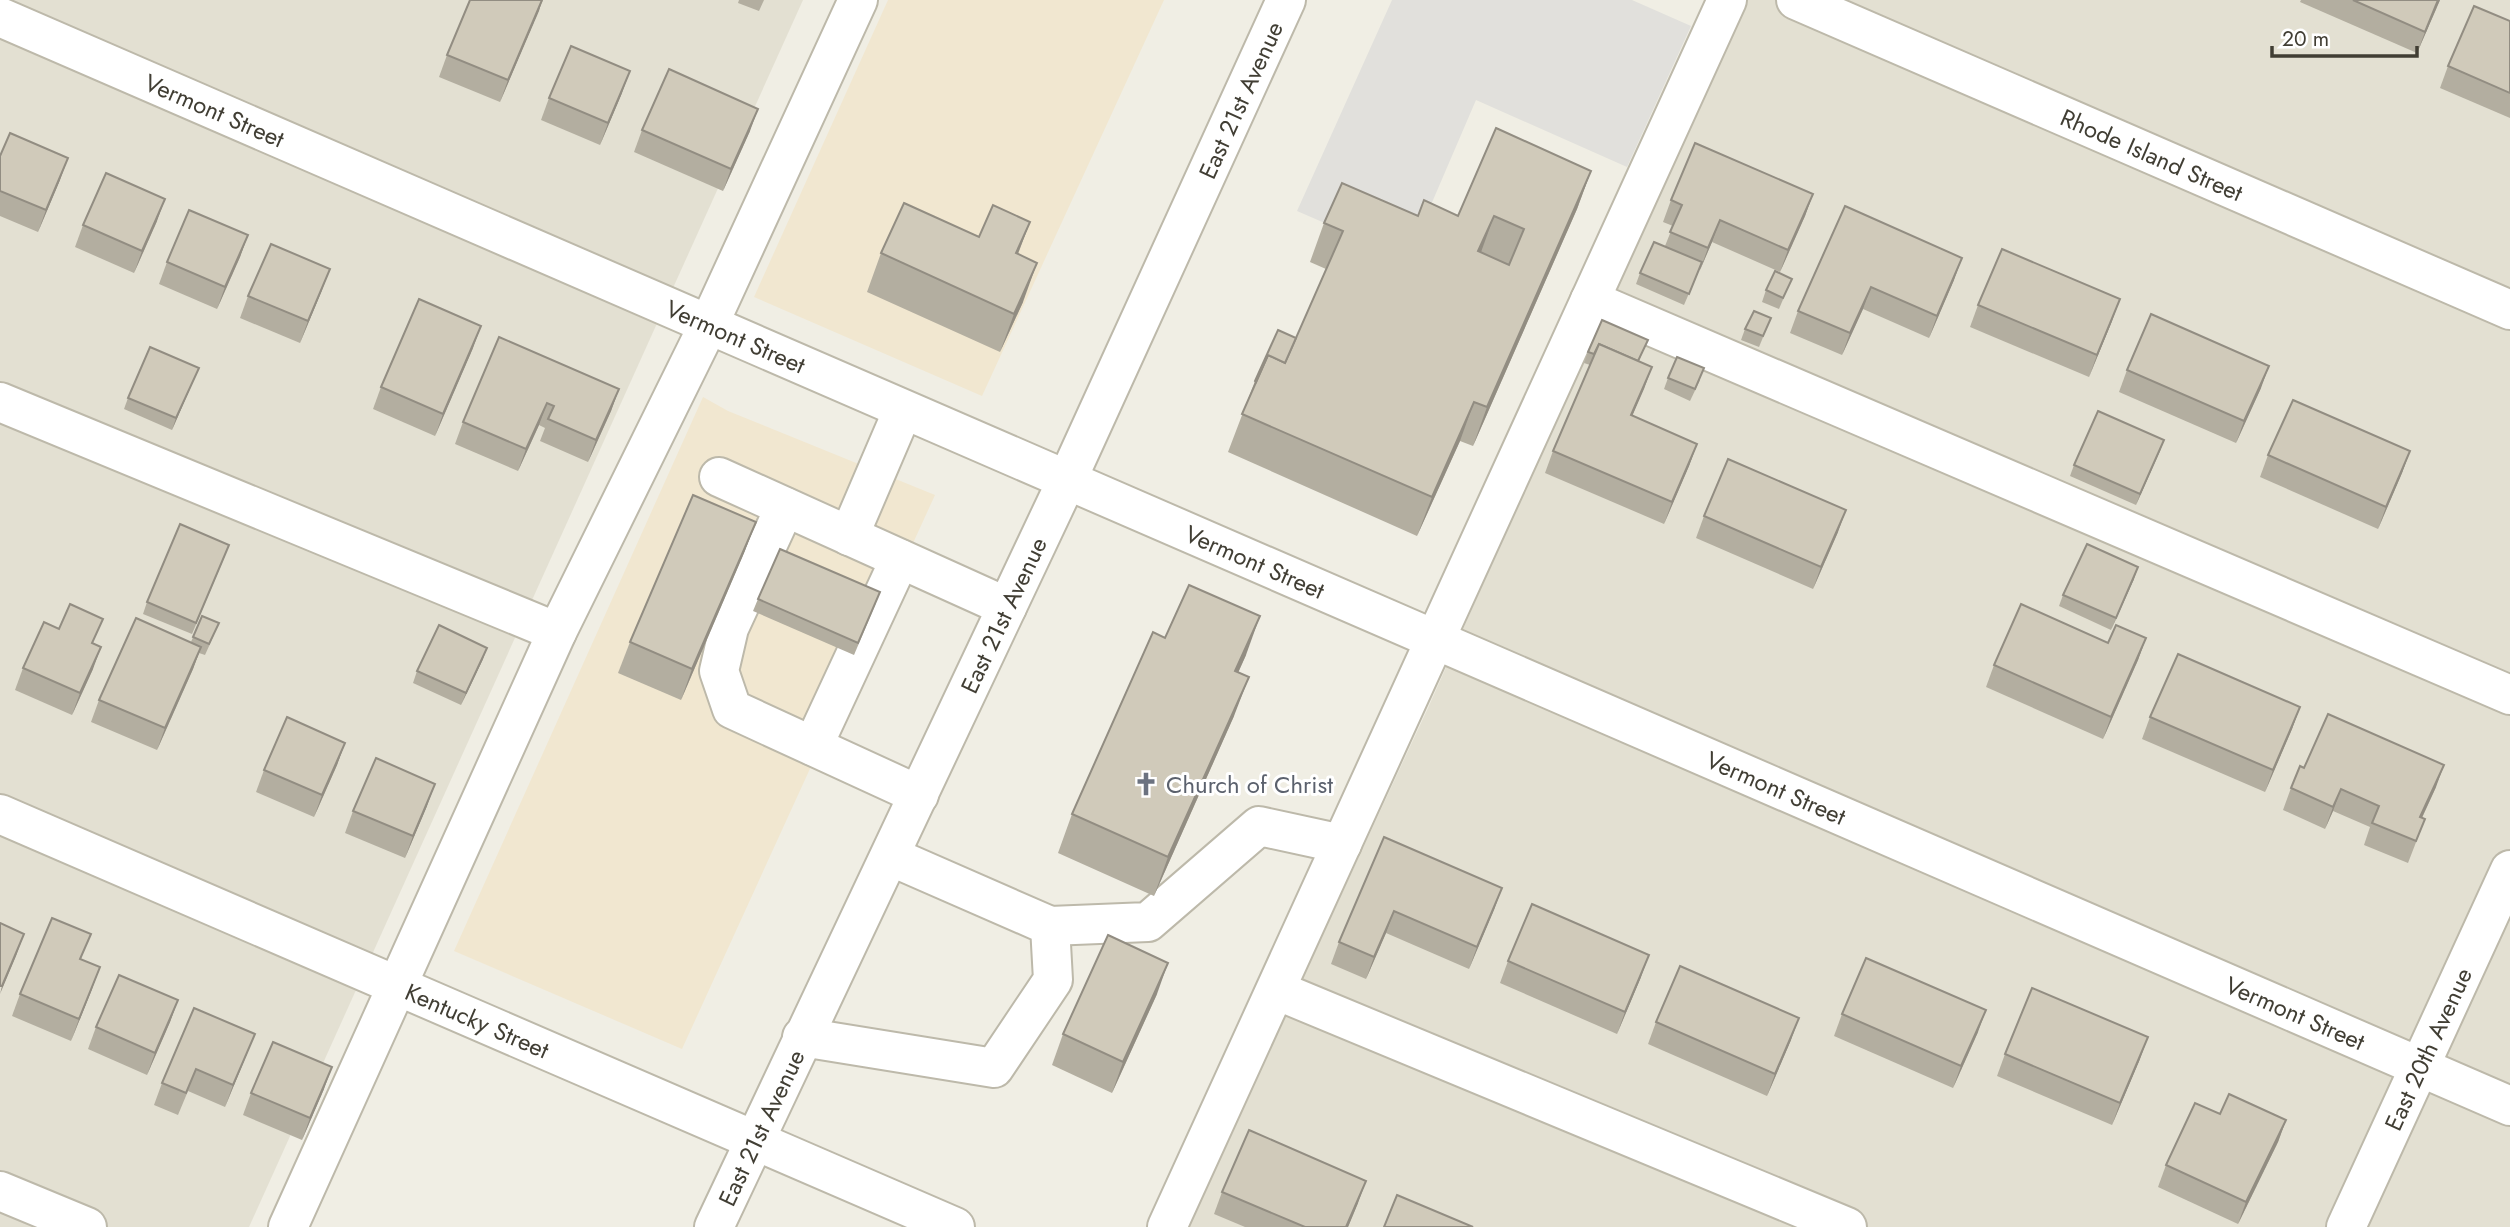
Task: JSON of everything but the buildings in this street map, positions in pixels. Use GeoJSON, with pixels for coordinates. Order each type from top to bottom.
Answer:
{"type":"FeatureCollection","features":[{"type":"Feature","properties":{"kind":"street"},"geometry":{"type":"LineString","coordinates":[[288,1227],[558,632],[708,326],[859,0]]}},
{"type":"Feature","properties":{"kind":"street","name":"East 21st Avenue"},"geometry":{"type":"LineString","coordinates":[[714,1227],[1067,480],[1286,0]]}},
{"type":"Feature","properties":{"kind":"street"},"geometry":{"type":"LineString","coordinates":[[1167,1227],[1727,0]]}},
{"type":"Feature","properties":{"kind":"street","name":"Rhode Island Street"},"geometry":{"type":"LineString","coordinates":[[1796,0],[2510,310]]}},
{"type":"Feature","properties":{"kind":"street","name":"Vermont Street"},"geometry":{"type":"LineString","coordinates":[[0,17],[2510,1106]]}},
{"type":"Feature","properties":{"kind":"street"},"geometry":{"type":"LineString","coordinates":[[1590,300],[2510,695]]}},
{"type":"Feature","properties":{"kind":"street"},"geometry":{"type":"LineString","coordinates":[[0,402],[558,632]]}},
{"type":"Feature","properties":{"kind":"street"},"geometry":{"type":"LineString","coordinates":[[849,536],[903,410]]}},
{"type":"Feature","properties":{"kind":"street"},"geometry":{"type":"LineString","coordinates":[[719,477],[1007,607]]}},
{"type":"Feature","properties":{"kind":"street"},"geometry":{"type":"LineString","coordinates":[[785,507],[729,628],[719,671],[732,709],[919,795]]}},
{"type":"Feature","properties":{"kind":"street"},"geometry":{"type":"LineString","coordinates":[[813,746],[900,559]]}},
{"type":"Feature","properties":{"kind":"street","name":"Kentucky Street"},"geometry":{"type":"LineString","coordinates":[[0,814],[397,988],[955,1227]]}},
{"type":"Feature","properties":{"kind":"street"},"geometry":{"type":"LineString","coordinates":[[890,856],[1050,926],[1148,922],[1259,826],[1342,844]]}},
{"type":"Feature","properties":{"kind":"street","name":"East 20th Avenue"},"geometry":{"type":"LineString","coordinates":[[2346,1227],[2510,870]]}},
{"type":"Feature","properties":{"kind":"street"},"geometry":{"type":"LineString","coordinates":[[802,1037],[994,1068],[1053,980],[1050,926]]}},
{"type":"Feature","properties":{"kind":"street"},"geometry":{"type":"LineString","coordinates":[[1276,990],[1847,1227]]}},
{"type":"Feature","properties":{"kind":"street"},"geometry":{"type":"LineString","coordinates":[[0,1191],[88,1227]]}},
{"type":"Feature","properties":{"kind":"shaded area"},"geometry":{"type":"Polygon","coordinates":[[[0,0],[803,0],[249,1227],[0,1227],[0,0]]]}},
{"type":"Feature","properties":{"kind":"shaded area"},"geometry":{"type":"Polygon","coordinates":[[[888,0],[1164,0],[982,396],[754,297],[888,0]]]}},
{"type":"Feature","properties":{"kind":"shaded area"},"geometry":{"type":"Polygon","coordinates":[[[1392,0],[1632,0],[1691,26],[1627,167],[1476,100],[1415,242],[1327,224],[1297,211],[1392,0]]]}},
{"type":"Feature","properties":{"kind":"shaded area"},"geometry":{"type":"Polygon","coordinates":[[[1742,0],[2510,0],[2510,1227],[1187,1227],[1428,708],[1742,0]]]}},
{"type":"Feature","properties":{"kind":"shaded area"},"geometry":{"type":"Polygon","coordinates":[[[703,397],[728,411],[935,495],[682,1049],[454,951],[703,397]]]}},
{"type":"Feature","properties":{"kind":"place","name":"Church of Christ"},"geometry":{"type":"Point","coordinates":[1146,784]}}]}
